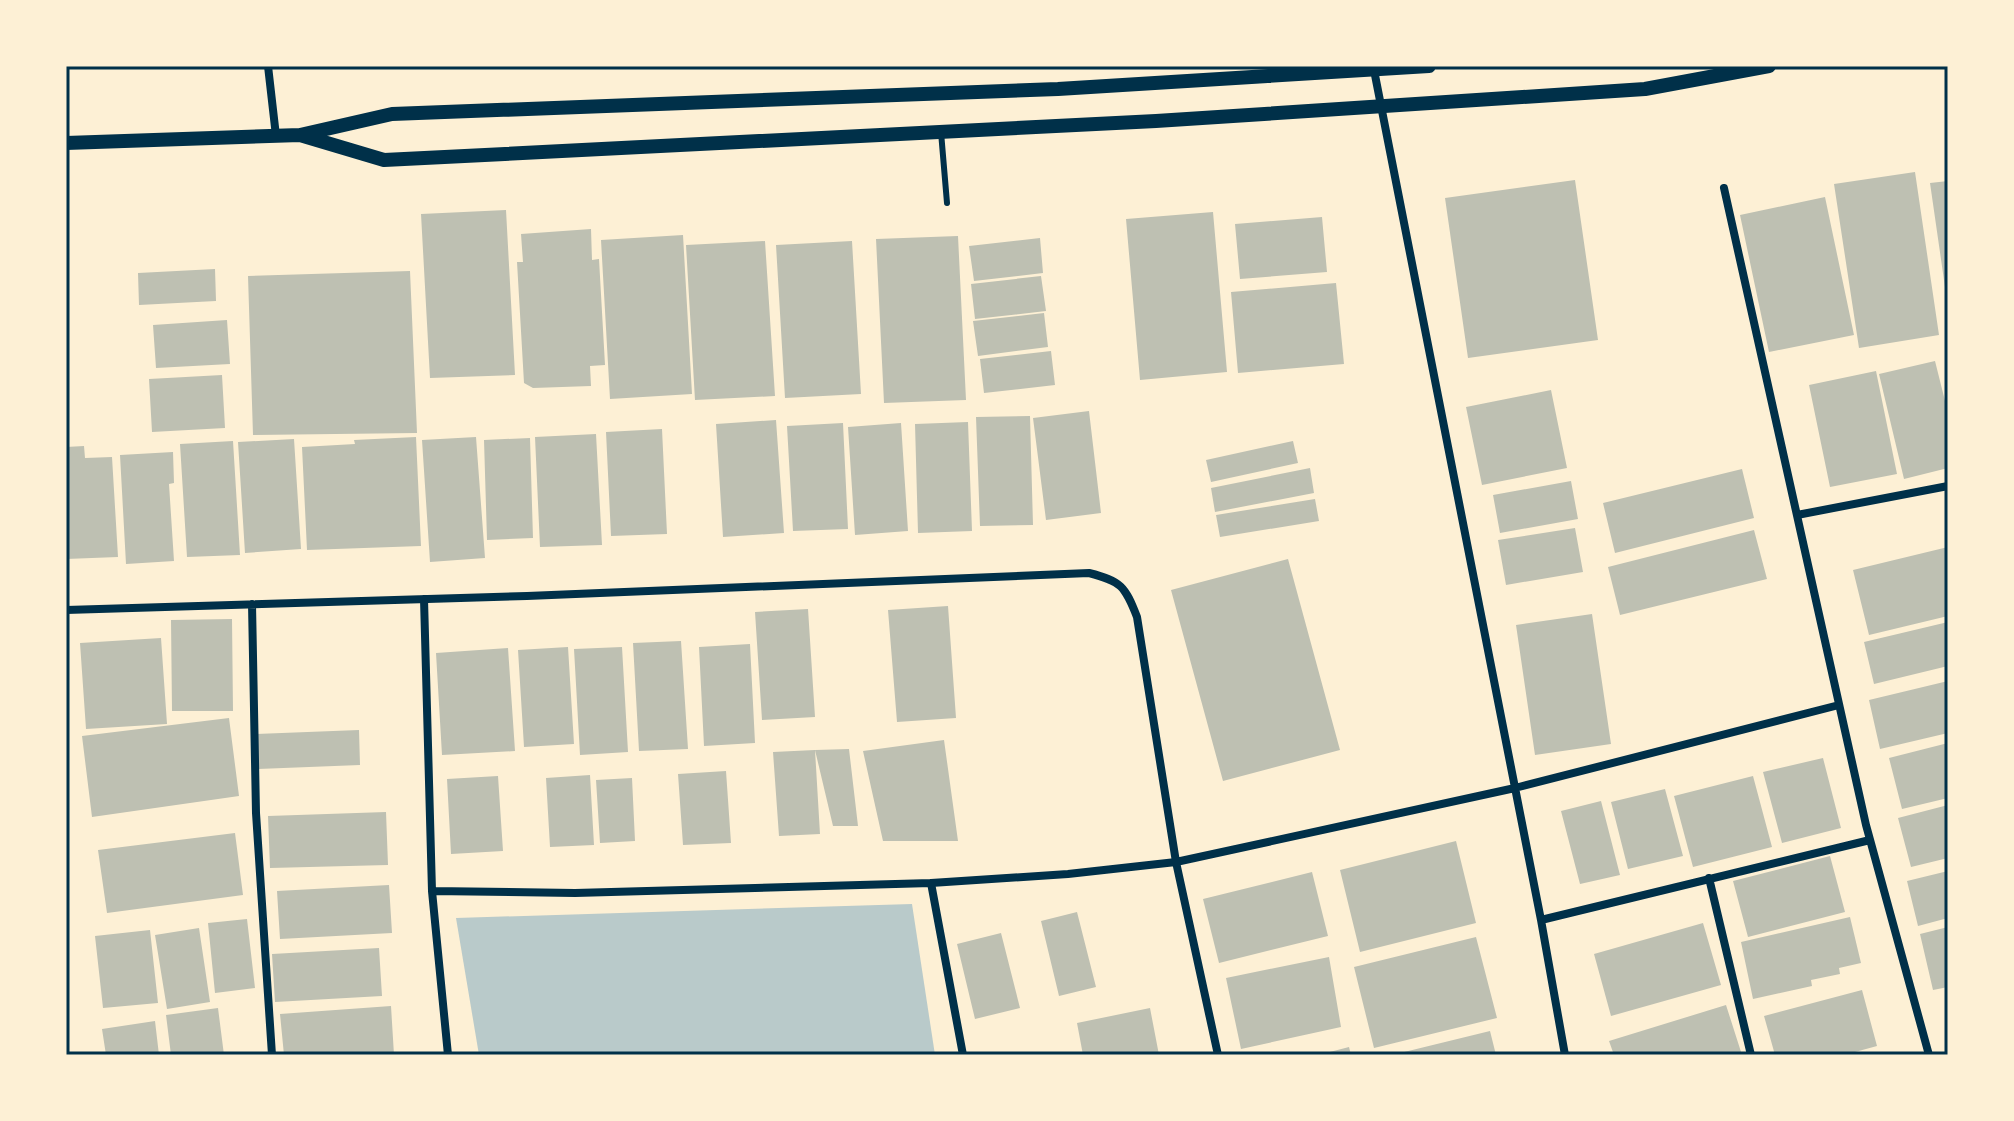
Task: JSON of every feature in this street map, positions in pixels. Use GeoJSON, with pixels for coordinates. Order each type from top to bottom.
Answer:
{"type":"FeatureCollection","features":[{"type":"Feature","properties":{"kind":"street"},"geometry":{"type":"LineString","coordinates":[[268,66],[276,136]]}},
{"type":"Feature","properties":{"kind":"street"},"geometry":{"type":"LineString","coordinates":[[66,143],[300,135],[392,114],[1058,89],[1429,66]]}},
{"type":"Feature","properties":{"kind":"street"},"geometry":{"type":"LineString","coordinates":[[300,135],[384,160],[1380,107],[1645,89],[1744,68],[1769,66]]}},
{"type":"Feature","properties":{"kind":"street"},"geometry":{"type":"LineString","coordinates":[[1374,70],[1565,1055]]}},
{"type":"Feature","properties":{"kind":"street"},"geometry":{"type":"LineString","coordinates":[[1724,188],[1870,840],[1929,1055]]}},
{"type":"Feature","properties":{"kind":"street"},"geometry":{"type":"LineString","coordinates":[[1797,515],[1948,486]]}},
{"type":"Feature","properties":{"kind":"street"},"geometry":{"type":"LineString","coordinates":[[66,610],[1089,573],[1112,578],[1128,593],[1137,617],[1176,862],[1218,1055]]}},
{"type":"Feature","properties":{"kind":"street"},"geometry":{"type":"LineString","coordinates":[[424,599],[432,891],[448,1055]]}},
{"type":"Feature","properties":{"kind":"street"},"geometry":{"type":"LineString","coordinates":[[252,604],[256,813],[272,1055]]}},
{"type":"Feature","properties":{"kind":"street"},"geometry":{"type":"LineString","coordinates":[[432,891],[575,893],[931,883],[1068,874],[1176,862],[1515,788],[1839,705]]}},
{"type":"Feature","properties":{"kind":"street"},"geometry":{"type":"LineString","coordinates":[[1541,920],[1870,840]]}},
{"type":"Feature","properties":{"kind":"street"},"geometry":{"type":"LineString","coordinates":[[1709,878],[1751,1055]]}},
{"type":"Feature","properties":{"kind":"street"},"geometry":{"type":"LineString","coordinates":[[931,883],[963,1055]]}},
{"type":"Feature","properties":{"kind":"lane"},"geometry":{"type":"LineString","coordinates":[[941,132],[947,203]]}},
{"type":"Feature","properties":{"kind":"shaded area"},"geometry":{"type":"Polygon","coordinates":[[[912,904],[935,1055],[479,1055],[456,918],[912,904]]]}},
{"type":"Feature","properties":{"kind":"building"},"geometry":{"type":"Polygon","coordinates":[[[1915,172],[1939,335],[1859,348],[1834,184],[1915,172]]]}},
{"type":"Feature","properties":{"kind":"building"},"geometry":{"type":"Polygon","coordinates":[[[1575,180],[1598,340],[1468,358],[1445,198],[1575,180]]]}},
{"type":"Feature","properties":{"kind":"building"},"geometry":{"type":"Polygon","coordinates":[[[1948,181],[1948,294],[1946,294],[1930,183],[1948,181]]]}},
{"type":"Feature","properties":{"kind":"building"},"geometry":{"type":"Polygon","coordinates":[[[1825,197],[1854,335],[1769,352],[1740,215],[1825,197]]]}},
{"type":"Feature","properties":{"kind":"building"},"geometry":{"type":"Polygon","coordinates":[[[506,210],[515,375],[430,378],[421,214],[506,210]]]}},
{"type":"Feature","properties":{"kind":"building"},"geometry":{"type":"Polygon","coordinates":[[[1213,212],[1227,372],[1140,380],[1126,219],[1213,212]]]}},
{"type":"Feature","properties":{"kind":"building"},"geometry":{"type":"Polygon","coordinates":[[[1322,217],[1327,272],[1240,279],[1235,224],[1322,217]]]}},
{"type":"Feature","properties":{"kind":"building"},"geometry":{"type":"Polygon","coordinates":[[[591,229],[592,260],[599,259],[605,365],[590,366],[591,386],[533,388],[524,383],[517,262],[523,262],[521,234],[591,229]]]}},
{"type":"Feature","properties":{"kind":"building"},"geometry":{"type":"Polygon","coordinates":[[[683,235],[692,394],[610,399],[601,240],[683,235]]]}},
{"type":"Feature","properties":{"kind":"building"},"geometry":{"type":"Polygon","coordinates":[[[958,236],[966,400],[884,403],[876,239],[958,236]]]}},
{"type":"Feature","properties":{"kind":"building"},"geometry":{"type":"Polygon","coordinates":[[[1040,238],[1043,273],[974,281],[969,246],[1040,238]]]}},
{"type":"Feature","properties":{"kind":"building"},"geometry":{"type":"Polygon","coordinates":[[[765,241],[775,396],[695,400],[686,245],[765,241]]]}},
{"type":"Feature","properties":{"kind":"building"},"geometry":{"type":"Polygon","coordinates":[[[852,241],[861,394],[785,398],[776,245],[852,241]]]}},
{"type":"Feature","properties":{"kind":"building"},"geometry":{"type":"Polygon","coordinates":[[[215,269],[216,301],[139,305],[138,273],[215,269]]]}},
{"type":"Feature","properties":{"kind":"building"},"geometry":{"type":"Polygon","coordinates":[[[410,271],[417,433],[253,435],[248,276],[410,271]]]}},
{"type":"Feature","properties":{"kind":"building"},"geometry":{"type":"Polygon","coordinates":[[[1041,276],[1046,311],[975,319],[971,284],[1041,276]]]}},
{"type":"Feature","properties":{"kind":"building"},"geometry":{"type":"Polygon","coordinates":[[[1336,283],[1344,364],[1238,373],[1231,292],[1336,283]]]}},
{"type":"Feature","properties":{"kind":"building"},"geometry":{"type":"Polygon","coordinates":[[[1044,313],[1048,347],[978,356],[973,321],[1044,313]]]}},
{"type":"Feature","properties":{"kind":"building"},"geometry":{"type":"Polygon","coordinates":[[[227,320],[230,364],[156,368],[153,325],[227,320]]]}},
{"type":"Feature","properties":{"kind":"building"},"geometry":{"type":"Polygon","coordinates":[[[1051,351],[1055,385],[984,393],[980,359],[1051,351]]]}},
{"type":"Feature","properties":{"kind":"building"},"geometry":{"type":"Polygon","coordinates":[[[1935,361],[1948,413],[1948,468],[1904,479],[1879,374],[1935,361]]]}},
{"type":"Feature","properties":{"kind":"building"},"geometry":{"type":"Polygon","coordinates":[[[1876,371],[1897,474],[1830,487],[1809,385],[1876,371]]]}},
{"type":"Feature","properties":{"kind":"building"},"geometry":{"type":"Polygon","coordinates":[[[222,375],[225,428],[152,432],[149,379],[222,375]]]}},
{"type":"Feature","properties":{"kind":"building"},"geometry":{"type":"Polygon","coordinates":[[[1551,390],[1567,468],[1482,485],[1466,407],[1551,390]]]}},
{"type":"Feature","properties":{"kind":"building"},"geometry":{"type":"Polygon","coordinates":[[[1089,411],[1101,513],[1046,520],[1033,418],[1089,411]]]}},
{"type":"Feature","properties":{"kind":"building"},"geometry":{"type":"Polygon","coordinates":[[[1030,416],[1033,525],[980,526],[976,417],[1030,416]]]}},
{"type":"Feature","properties":{"kind":"building"},"geometry":{"type":"Polygon","coordinates":[[[776,420],[784,533],[723,537],[716,424],[776,420]]]}},
{"type":"Feature","properties":{"kind":"building"},"geometry":{"type":"Polygon","coordinates":[[[968,422],[972,531],[918,533],[915,424],[968,422]]]}},
{"type":"Feature","properties":{"kind":"building"},"geometry":{"type":"Polygon","coordinates":[[[843,423],[848,529],[793,531],[787,426],[843,423]]]}},
{"type":"Feature","properties":{"kind":"building"},"geometry":{"type":"Polygon","coordinates":[[[901,423],[908,531],[855,535],[848,427],[901,423]]]}},
{"type":"Feature","properties":{"kind":"building"},"geometry":{"type":"Polygon","coordinates":[[[662,429],[667,534],[611,536],[606,432],[662,429]]]}},
{"type":"Feature","properties":{"kind":"building"},"geometry":{"type":"Polygon","coordinates":[[[596,434],[602,545],[540,547],[535,437],[596,434]]]}},
{"type":"Feature","properties":{"kind":"building"},"geometry":{"type":"Polygon","coordinates":[[[416,437],[421,546],[307,550],[302,447],[355,444],[354,440],[416,437]]]}},
{"type":"Feature","properties":{"kind":"building"},"geometry":{"type":"Polygon","coordinates":[[[476,437],[485,558],[430,562],[422,440],[476,437]]]}},
{"type":"Feature","properties":{"kind":"building"},"geometry":{"type":"Polygon","coordinates":[[[530,438],[533,538],[487,540],[484,440],[530,438]]]}},
{"type":"Feature","properties":{"kind":"building"},"geometry":{"type":"Polygon","coordinates":[[[294,439],[301,549],[245,553],[238,442],[294,439]]]}},
{"type":"Feature","properties":{"kind":"building"},"geometry":{"type":"Polygon","coordinates":[[[233,441],[240,555],[187,557],[180,444],[233,441]]]}},
{"type":"Feature","properties":{"kind":"building"},"geometry":{"type":"Polygon","coordinates":[[[1293,441],[1298,463],[1211,482],[1206,460],[1293,441]]]}},
{"type":"Feature","properties":{"kind":"building"},"geometry":{"type":"Polygon","coordinates":[[[84,446],[85,458],[112,457],[118,557],[66,559],[66,447],[84,446]]]}},
{"type":"Feature","properties":{"kind":"building"},"geometry":{"type":"Polygon","coordinates":[[[173,452],[174,483],[169,484],[174,561],[126,564],[120,455],[173,452]]]}},
{"type":"Feature","properties":{"kind":"building"},"geometry":{"type":"Polygon","coordinates":[[[1310,468],[1314,493],[1215,512],[1211,488],[1310,468]]]}},
{"type":"Feature","properties":{"kind":"building"},"geometry":{"type":"Polygon","coordinates":[[[1742,469],[1754,518],[1615,553],[1603,503],[1742,469]]]}},
{"type":"Feature","properties":{"kind":"building"},"geometry":{"type":"Polygon","coordinates":[[[1571,481],[1578,519],[1500,533],[1493,495],[1571,481]]]}},
{"type":"Feature","properties":{"kind":"building"},"geometry":{"type":"Polygon","coordinates":[[[1315,499],[1319,521],[1220,537],[1216,515],[1315,499]]]}},
{"type":"Feature","properties":{"kind":"building"},"geometry":{"type":"Polygon","coordinates":[[[1575,528],[1583,572],[1506,585],[1498,540],[1575,528]]]}},
{"type":"Feature","properties":{"kind":"building"},"geometry":{"type":"Polygon","coordinates":[[[1754,530],[1767,579],[1620,615],[1608,567],[1754,530]]]}},
{"type":"Feature","properties":{"kind":"building"},"geometry":{"type":"Polygon","coordinates":[[[1948,547],[1948,616],[1869,635],[1853,570],[1948,547]]]}},
{"type":"Feature","properties":{"kind":"building"},"geometry":{"type":"Polygon","coordinates":[[[1288,559],[1340,750],[1223,781],[1171,590],[1288,559]]]}},
{"type":"Feature","properties":{"kind":"building"},"geometry":{"type":"Polygon","coordinates":[[[948,606],[956,718],[897,722],[888,610],[948,606]]]}},
{"type":"Feature","properties":{"kind":"building"},"geometry":{"type":"Polygon","coordinates":[[[808,609],[815,717],[762,720],[755,612],[808,609]]]}},
{"type":"Feature","properties":{"kind":"building"},"geometry":{"type":"Polygon","coordinates":[[[1592,614],[1611,744],[1535,755],[1516,625],[1592,614]]]}},
{"type":"Feature","properties":{"kind":"building"},"geometry":{"type":"Polygon","coordinates":[[[232,619],[233,711],[172,711],[171,620],[232,619]]]}},
{"type":"Feature","properties":{"kind":"building"},"geometry":{"type":"Polygon","coordinates":[[[1948,622],[1948,666],[1874,684],[1864,642],[1948,622]]]}},
{"type":"Feature","properties":{"kind":"building"},"geometry":{"type":"Polygon","coordinates":[[[161,638],[167,724],[86,729],[80,643],[161,638]]]}},
{"type":"Feature","properties":{"kind":"building"},"geometry":{"type":"Polygon","coordinates":[[[681,641],[688,749],[639,751],[633,643],[681,641]]]}},
{"type":"Feature","properties":{"kind":"building"},"geometry":{"type":"Polygon","coordinates":[[[750,644],[755,743],[704,746],[699,647],[750,644]]]}},
{"type":"Feature","properties":{"kind":"building"},"geometry":{"type":"Polygon","coordinates":[[[568,647],[574,744],[524,747],[518,650],[568,647]]]}},
{"type":"Feature","properties":{"kind":"building"},"geometry":{"type":"Polygon","coordinates":[[[622,647],[628,752],[580,755],[574,649],[622,647]]]}},
{"type":"Feature","properties":{"kind":"building"},"geometry":{"type":"Polygon","coordinates":[[[508,648],[515,751],[442,755],[436,653],[508,648]]]}},
{"type":"Feature","properties":{"kind":"building"},"geometry":{"type":"Polygon","coordinates":[[[1948,681],[1948,733],[1880,749],[1869,700],[1948,681]]]}},
{"type":"Feature","properties":{"kind":"building"},"geometry":{"type":"Polygon","coordinates":[[[229,718],[239,796],[92,817],[82,736],[229,718]]]}},
{"type":"Feature","properties":{"kind":"building"},"geometry":{"type":"Polygon","coordinates":[[[359,730],[360,765],[258,769],[256,734],[359,730]]]}},
{"type":"Feature","properties":{"kind":"building"},"geometry":{"type":"Polygon","coordinates":[[[944,740],[958,841],[883,841],[863,751],[944,740]]]}},
{"type":"Feature","properties":{"kind":"building"},"geometry":{"type":"Polygon","coordinates":[[[1948,743],[1948,798],[1902,809],[1889,758],[1948,743]]]}},
{"type":"Feature","properties":{"kind":"building"},"geometry":{"type":"Polygon","coordinates":[[[849,749],[858,826],[833,826],[815,750],[849,749]]]}},
{"type":"Feature","properties":{"kind":"building"},"geometry":{"type":"Polygon","coordinates":[[[815,750],[820,834],[779,836],[773,752],[815,750]]]}},
{"type":"Feature","properties":{"kind":"building"},"geometry":{"type":"Polygon","coordinates":[[[1823,758],[1841,828],[1782,843],[1763,772],[1823,758]]]}},
{"type":"Feature","properties":{"kind":"building"},"geometry":{"type":"Polygon","coordinates":[[[726,771],[731,843],[683,845],[678,774],[726,771]]]}},
{"type":"Feature","properties":{"kind":"building"},"geometry":{"type":"Polygon","coordinates":[[[590,775],[594,845],[550,847],[546,778],[590,775]]]}},
{"type":"Feature","properties":{"kind":"building"},"geometry":{"type":"Polygon","coordinates":[[[498,776],[503,851],[451,854],[447,779],[498,776]]]}},
{"type":"Feature","properties":{"kind":"building"},"geometry":{"type":"Polygon","coordinates":[[[1753,776],[1772,847],[1693,867],[1674,796],[1753,776]]]}},
{"type":"Feature","properties":{"kind":"building"},"geometry":{"type":"Polygon","coordinates":[[[632,778],[635,841],[600,843],[596,780],[632,778]]]}},
{"type":"Feature","properties":{"kind":"building"},"geometry":{"type":"Polygon","coordinates":[[[1665,789],[1683,856],[1628,869],[1611,802],[1665,789]]]}},
{"type":"Feature","properties":{"kind":"building"},"geometry":{"type":"Polygon","coordinates":[[[1601,801],[1620,875],[1580,884],[1561,811],[1601,801]]]}},
{"type":"Feature","properties":{"kind":"building"},"geometry":{"type":"Polygon","coordinates":[[[1948,805],[1948,858],[1911,867],[1898,818],[1948,805]]]}},
{"type":"Feature","properties":{"kind":"building"},"geometry":{"type":"Polygon","coordinates":[[[386,812],[388,865],[270,868],[268,816],[386,812]]]}},
{"type":"Feature","properties":{"kind":"building"},"geometry":{"type":"Polygon","coordinates":[[[235,833],[243,895],[107,913],[98,850],[235,833]]]}},
{"type":"Feature","properties":{"kind":"building"},"geometry":{"type":"Polygon","coordinates":[[[1456,841],[1476,923],[1360,952],[1340,870],[1456,841]]]}},
{"type":"Feature","properties":{"kind":"building"},"geometry":{"type":"Polygon","coordinates":[[[1830,856],[1845,912],[1748,937],[1733,881],[1830,856]]]}},
{"type":"Feature","properties":{"kind":"building"},"geometry":{"type":"Polygon","coordinates":[[[1948,871],[1948,918],[1918,926],[1907,881],[1948,871]]]}},
{"type":"Feature","properties":{"kind":"building"},"geometry":{"type":"Polygon","coordinates":[[[1312,872],[1328,936],[1219,963],[1203,899],[1312,872]]]}},
{"type":"Feature","properties":{"kind":"building"},"geometry":{"type":"Polygon","coordinates":[[[389,885],[392,933],[280,939],[277,891],[389,885]]]}},
{"type":"Feature","properties":{"kind":"building"},"geometry":{"type":"Polygon","coordinates":[[[1077,912],[1096,987],[1059,996],[1041,921],[1077,912]]]}},
{"type":"Feature","properties":{"kind":"building"},"geometry":{"type":"Polygon","coordinates":[[[1850,917],[1861,963],[1839,968],[1840,974],[1811,980],[1812,986],[1753,999],[1741,942],[1850,917]]]}},
{"type":"Feature","properties":{"kind":"building"},"geometry":{"type":"Polygon","coordinates":[[[247,919],[255,988],[215,993],[208,923],[247,919]]]}},
{"type":"Feature","properties":{"kind":"building"},"geometry":{"type":"Polygon","coordinates":[[[1703,923],[1721,985],[1611,1016],[1594,954],[1703,923]]]}},
{"type":"Feature","properties":{"kind":"building"},"geometry":{"type":"Polygon","coordinates":[[[1948,927],[1948,987],[1933,990],[1920,934],[1948,927]]]}},
{"type":"Feature","properties":{"kind":"building"},"geometry":{"type":"Polygon","coordinates":[[[199,928],[210,1002],[167,1009],[155,935],[199,928]]]}},
{"type":"Feature","properties":{"kind":"building"},"geometry":{"type":"Polygon","coordinates":[[[150,930],[158,1003],[103,1008],[95,936],[150,930]]]}},
{"type":"Feature","properties":{"kind":"building"},"geometry":{"type":"Polygon","coordinates":[[[1001,933],[1020,1008],[975,1019],[957,944],[1001,933]]]}},
{"type":"Feature","properties":{"kind":"building"},"geometry":{"type":"Polygon","coordinates":[[[1476,937],[1497,1018],[1374,1048],[1354,967],[1476,937]]]}},
{"type":"Feature","properties":{"kind":"building"},"geometry":{"type":"Polygon","coordinates":[[[379,948],[382,996],[275,1002],[272,954],[379,948]]]}},
{"type":"Feature","properties":{"kind":"building"},"geometry":{"type":"Polygon","coordinates":[[[1329,957],[1341,1027],[1241,1049],[1226,978],[1329,957]]]}},
{"type":"Feature","properties":{"kind":"building"},"geometry":{"type":"Polygon","coordinates":[[[1862,990],[1877,1046],[1844,1055],[1775,1055],[1764,1016],[1862,990]]]}},
{"type":"Feature","properties":{"kind":"building"},"geometry":{"type":"Polygon","coordinates":[[[1726,1005],[1742,1055],[1614,1055],[1609,1041],[1726,1005]]]}},
{"type":"Feature","properties":{"kind":"building"},"geometry":{"type":"Polygon","coordinates":[[[391,1006],[394,1055],[284,1055],[280,1014],[391,1006]]]}},
{"type":"Feature","properties":{"kind":"building"},"geometry":{"type":"Polygon","coordinates":[[[218,1008],[224,1055],[171,1055],[166,1015],[218,1008]]]}},
{"type":"Feature","properties":{"kind":"building"},"geometry":{"type":"Polygon","coordinates":[[[1150,1008],[1159,1055],[1083,1055],[1077,1023],[1150,1008]]]}},
{"type":"Feature","properties":{"kind":"building"},"geometry":{"type":"Polygon","coordinates":[[[155,1021],[159,1055],[106,1055],[102,1029],[155,1021]]]}},
{"type":"Feature","properties":{"kind":"building"},"geometry":{"type":"Polygon","coordinates":[[[1490,1031],[1496,1055],[1396,1055],[1396,1054],[1490,1031]]]}},
{"type":"Feature","properties":{"kind":"building"},"geometry":{"type":"Polygon","coordinates":[[[1349,1047],[1351,1055],[1322,1054],[1349,1047]]]}}]}
